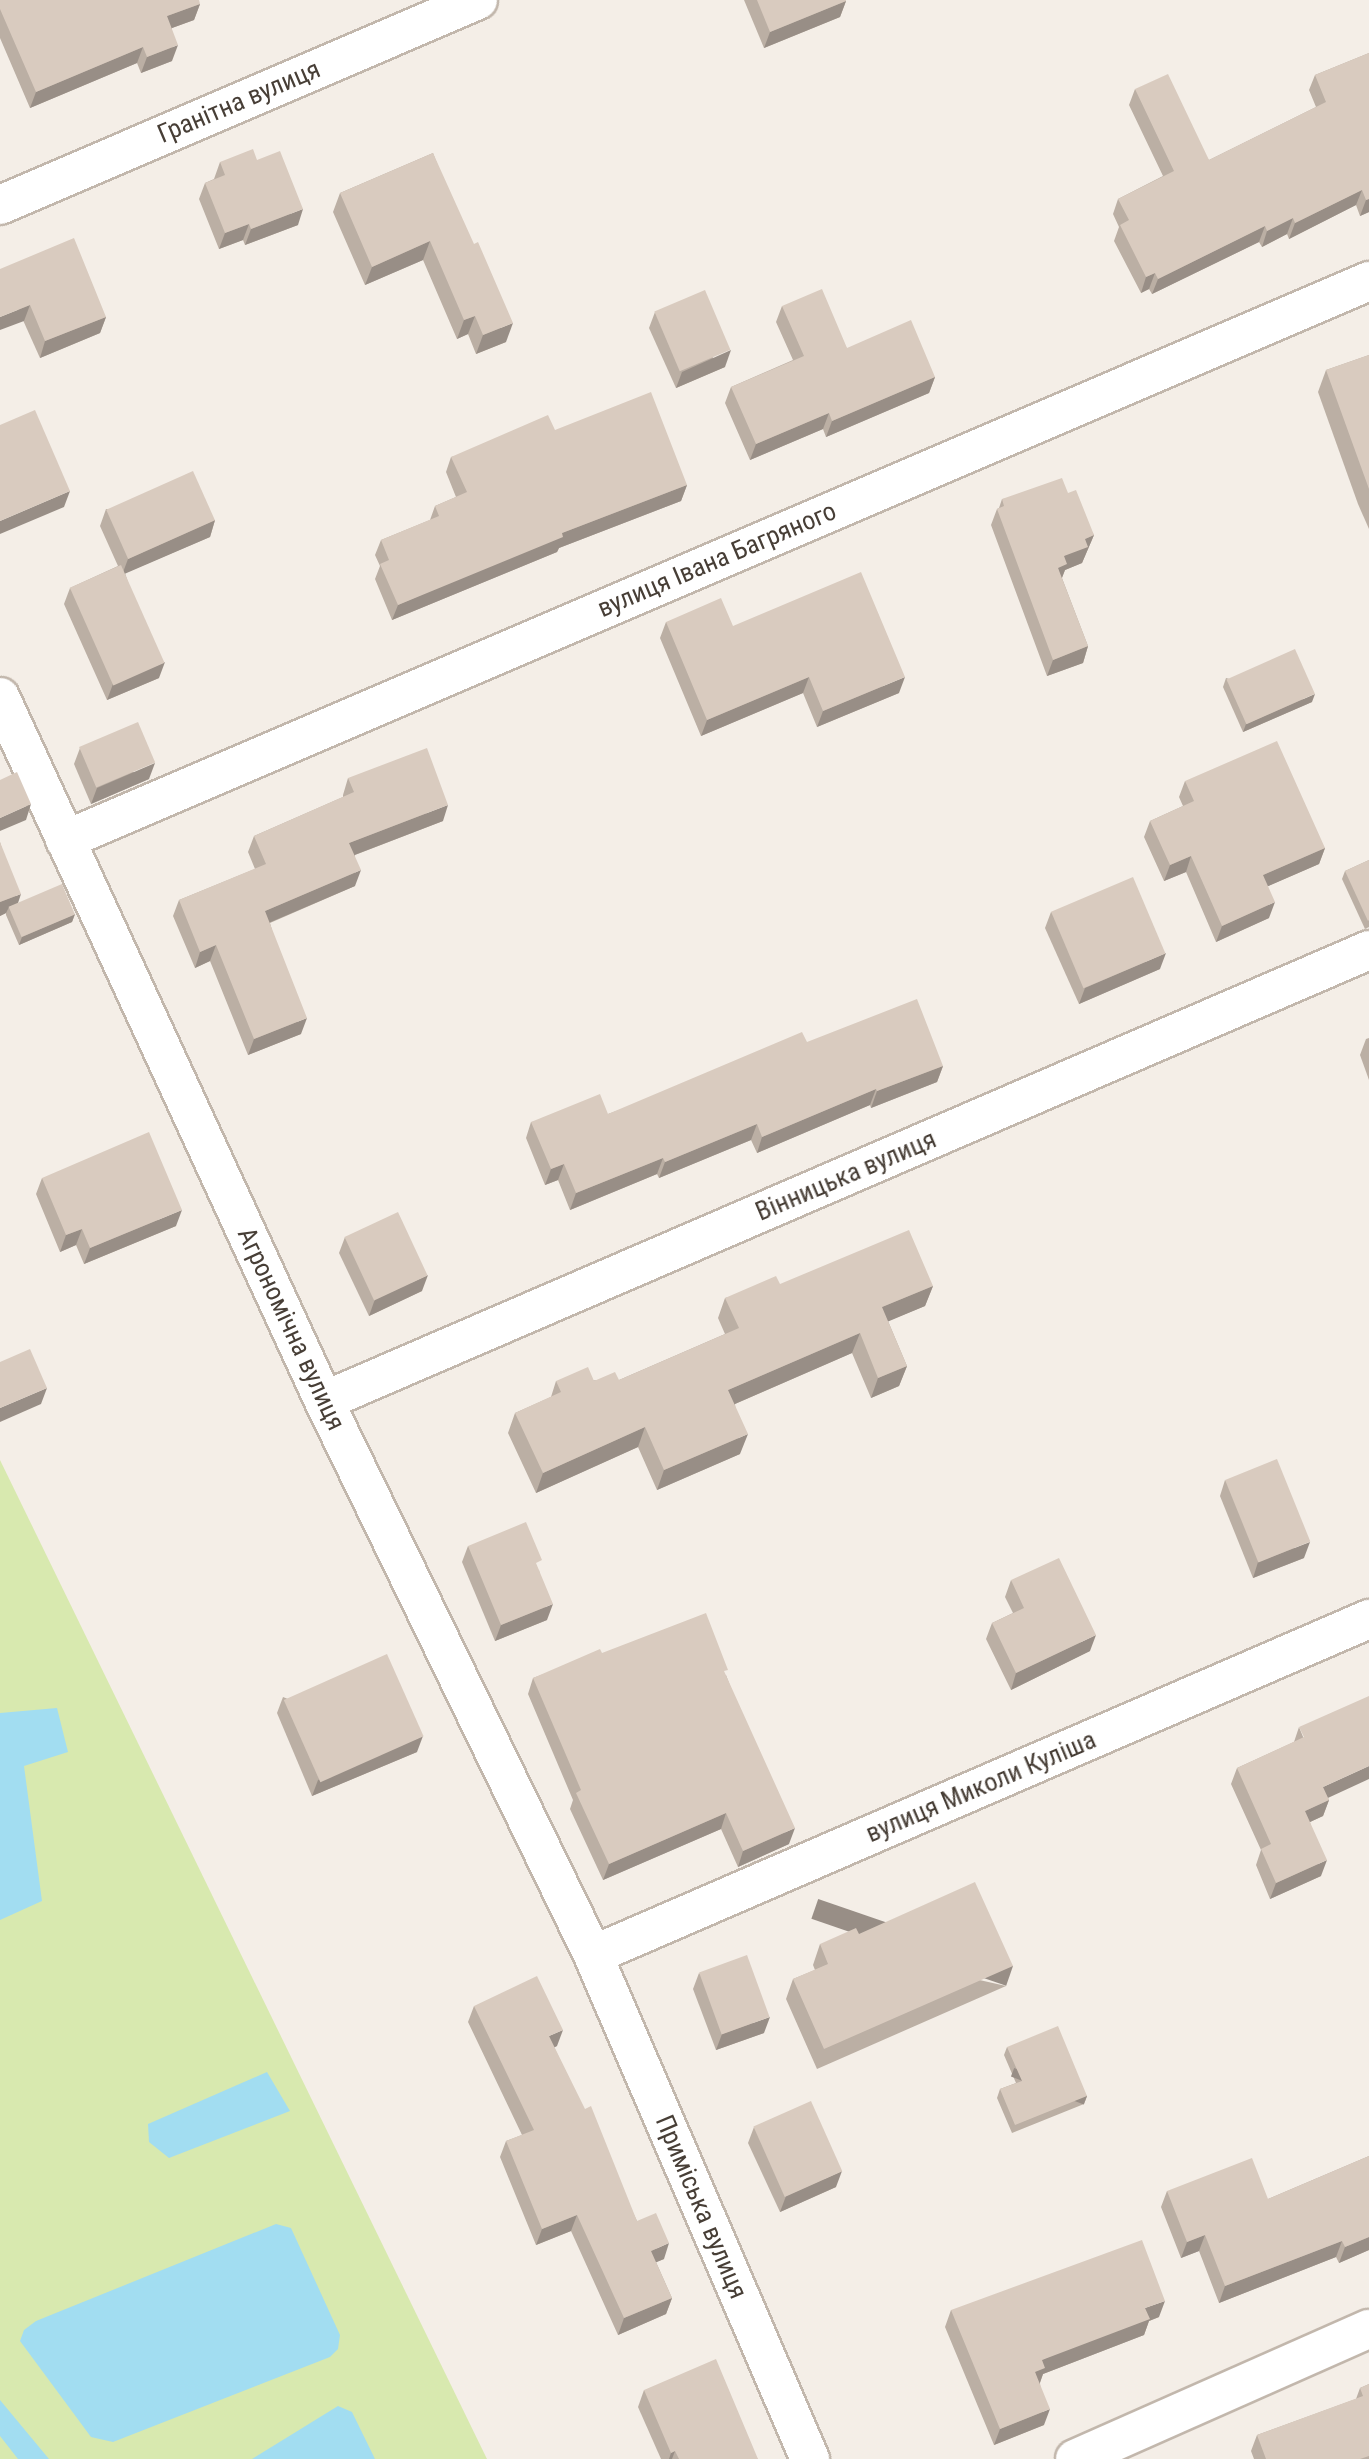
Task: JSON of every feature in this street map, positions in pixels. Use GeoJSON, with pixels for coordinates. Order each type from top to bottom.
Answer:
{"type":"FeatureCollection","features":[{"type":"Feature","properties":{"kind":"street","name":"Гранітна вулиця"},"geometry":{"type":"LineString","coordinates":[[0,205],[478,0]]}},
{"type":"Feature","properties":{"kind":"street","name":"вулиця Івана Багряного"},"geometry":{"type":"LineString","coordinates":[[65,840],[1369,281]]}},
{"type":"Feature","properties":{"kind":"street","name":"Агрономічна вулиця"},"geometry":{"type":"LineString","coordinates":[[0,697],[324,1401],[593,1955]]}},
{"type":"Feature","properties":{"kind":"street","name":"Вінницька вулиця"},"geometry":{"type":"LineString","coordinates":[[324,1401],[1369,950]]}},
{"type":"Feature","properties":{"kind":"street","name":"вулиця Миколи Куліша"},"geometry":{"type":"LineString","coordinates":[[593,1955],[1369,1619]]}},
{"type":"Feature","properties":{"kind":"street","name":"Приміська вулиця"},"geometry":{"type":"LineString","coordinates":[[593,1955],[810,2459]]}},
{"type":"Feature","properties":{"kind":"street"},"geometry":{"type":"LineString","coordinates":[[1075,2459],[1369,2329]]}},
{"type":"Feature","properties":{"kind":"green space"},"geometry":{"type":"Polygon","coordinates":[[[0,1460],[487,2459],[0,2459],[0,1460]]]}},
{"type":"Feature","properties":{"kind":"water"},"geometry":{"type":"Polygon","coordinates":[[[57,1708],[68,1752],[24,1766],[42,1901],[0,1920],[0,1713],[57,1708]]]}},
{"type":"Feature","properties":{"kind":"water"},"geometry":{"type":"Polygon","coordinates":[[[267,2072],[290,2111],[169,2158],[149,2142],[148,2124],[267,2072]]]}},
{"type":"Feature","properties":{"kind":"water"},"geometry":{"type":"Polygon","coordinates":[[[276,2224],[291,2228],[340,2335],[338,2349],[330,2357],[113,2442],[91,2437],[20,2341],[24,2330],[36,2321],[276,2224]]]}},
{"type":"Feature","properties":{"kind":"water"},"geometry":{"type":"Polygon","coordinates":[[[0,2400],[49,2459],[18,2459],[0,2436],[0,2400]]]}},
{"type":"Feature","properties":{"kind":"water"},"geometry":{"type":"Polygon","coordinates":[[[338,2406],[352,2412],[375,2459],[252,2459],[338,2406]]]}},
{"type":"Feature","properties":{"kind":"building"},"geometry":{"type":"Polygon","coordinates":[[[0,0],[199,0],[200,4],[167,16],[178,45],[147,57],[143,47],[36,92],[0,9],[0,0]]]}},
{"type":"Feature","properties":{"kind":"building"},"geometry":{"type":"Polygon","coordinates":[[[757,0],[846,0],[846,1],[770,32],[757,0]]]}},
{"type":"Feature","properties":{"kind":"building"},"geometry":{"type":"Polygon","coordinates":[[[1369,53],[1369,199],[1366,200],[1362,190],[1295,223],[1293,218],[1267,231],[1265,226],[1158,279],[1155,273],[1146,277],[1120,225],[1129,220],[1118,199],[1174,171],[1135,89],[1168,74],[1209,160],[1326,102],[1315,75],[1369,53]]]}},
{"type":"Feature","properties":{"kind":"building"},"geometry":{"type":"Polygon","coordinates":[[[253,149],[257,160],[280,151],[303,209],[251,229],[249,224],[225,233],[205,183],[225,175],[220,162],[253,149]]]}},
{"type":"Feature","properties":{"kind":"building"},"geometry":{"type":"Polygon","coordinates":[[[433,153],[474,244],[478,242],[513,323],[483,335],[475,316],[464,320],[430,241],[372,267],[340,193],[433,153]]]}},
{"type":"Feature","properties":{"kind":"building"},"geometry":{"type":"Polygon","coordinates":[[[74,238],[106,317],[45,341],[30,305],[0,317],[0,269],[74,238]]]}},
{"type":"Feature","properties":{"kind":"building"},"geometry":{"type":"Polygon","coordinates":[[[822,289],[847,348],[911,320],[935,377],[832,421],[829,413],[756,444],[731,387],[804,356],[782,306],[822,289]]]}},
{"type":"Feature","properties":{"kind":"building"},"geometry":{"type":"Polygon","coordinates":[[[705,290],[730,350],[680,371],[654,311],[705,290]]]}},
{"type":"Feature","properties":{"kind":"building"},"geometry":{"type":"Polygon","coordinates":[[[1369,355],[1369,489],[1326,370],[1369,355]]]}},
{"type":"Feature","properties":{"kind":"building"},"geometry":{"type":"Polygon","coordinates":[[[651,392],[687,485],[562,533],[563,537],[398,605],[380,564],[389,560],[381,540],[439,516],[435,506],[467,492],[451,457],[548,415],[555,430],[651,392]]]}},
{"type":"Feature","properties":{"kind":"building"},"geometry":{"type":"Polygon","coordinates":[[[35,410],[70,491],[0,521],[0,425],[35,410]]]}},
{"type":"Feature","properties":{"kind":"building"},"geometry":{"type":"Polygon","coordinates":[[[193,471],[215,520],[128,559],[106,510],[193,471]]]}},
{"type":"Feature","properties":{"kind":"building"},"geometry":{"type":"Polygon","coordinates":[[[1062,478],[1068,493],[1076,490],[1094,535],[1085,539],[1088,547],[1064,556],[1067,564],[1058,568],[1088,646],[1053,660],[997,509],[1004,506],[1002,499],[1062,478]]]}},
{"type":"Feature","properties":{"kind":"building"},"geometry":{"type":"Polygon","coordinates":[[[121,565],[165,663],[113,686],[70,588],[121,565]]]}},
{"type":"Feature","properties":{"kind":"building"},"geometry":{"type":"Polygon","coordinates":[[[861,572],[905,677],[823,711],[809,677],[707,720],[666,622],[721,598],[733,626],[861,572]]]}},
{"type":"Feature","properties":{"kind":"building"},"geometry":{"type":"Polygon","coordinates":[[[1295,649],[1315,694],[1246,724],[1226,680],[1295,649]]]}},
{"type":"Feature","properties":{"kind":"building"},"geometry":{"type":"Polygon","coordinates":[[[138,722],[155,763],[96,788],[79,747],[138,722]]]}},
{"type":"Feature","properties":{"kind":"building"},"geometry":{"type":"Polygon","coordinates":[[[1277,741],[1325,848],[1263,875],[1275,902],[1222,926],[1191,856],[1170,865],[1150,821],[1194,801],[1185,781],[1277,741]]]}},
{"type":"Feature","properties":{"kind":"building"},"geometry":{"type":"Polygon","coordinates":[[[427,748],[448,805],[349,843],[361,870],[265,911],[307,1018],[254,1039],[216,945],[200,952],[179,900],[266,864],[254,836],[354,792],[348,778],[427,748]]]}},
{"type":"Feature","properties":{"kind":"building"},"geometry":{"type":"Polygon","coordinates":[[[17,772],[31,804],[0,818],[0,780],[17,772]]]}},
{"type":"Feature","properties":{"kind":"building"},"geometry":{"type":"Polygon","coordinates":[[[0,842],[21,894],[0,902],[0,842]]]}},
{"type":"Feature","properties":{"kind":"building"},"geometry":{"type":"Polygon","coordinates":[[[1369,860],[1369,920],[1368,921],[1345,871],[1369,860]]]}},
{"type":"Feature","properties":{"kind":"building"},"geometry":{"type":"Polygon","coordinates":[[[1133,877],[1165,953],[1084,988],[1051,912],[1133,877]]]}},
{"type":"Feature","properties":{"kind":"building"},"geometry":{"type":"Polygon","coordinates":[[[62,884],[75,914],[22,937],[9,907],[62,884]]]}},
{"type":"Feature","properties":{"kind":"building"},"geometry":{"type":"Polygon","coordinates":[[[917,999],[943,1066],[876,1089],[762,1137],[757,1124],[665,1162],[663,1158],[576,1193],[564,1164],[551,1169],[531,1122],[600,1094],[608,1114],[802,1032],[807,1042],[917,999]]]}},
{"type":"Feature","properties":{"kind":"building"},"geometry":{"type":"Polygon","coordinates":[[[149,1132],[182,1210],[90,1248],[82,1229],[66,1235],[42,1178],[149,1132]]]}},
{"type":"Feature","properties":{"kind":"building"},"geometry":{"type":"Polygon","coordinates":[[[398,1212],[428,1275],[374,1300],[345,1237],[398,1212]]]}},
{"type":"Feature","properties":{"kind":"building"},"geometry":{"type":"Polygon","coordinates":[[[909,1230],[933,1286],[882,1307],[907,1366],[878,1378],[860,1333],[728,1390],[748,1434],[664,1470],[645,1427],[543,1473],[515,1413],[561,1392],[556,1381],[588,1367],[594,1381],[615,1372],[619,1380],[739,1328],[725,1298],[776,1276],[780,1284],[909,1230]]]}},
{"type":"Feature","properties":{"kind":"building"},"geometry":{"type":"Polygon","coordinates":[[[30,1349],[47,1388],[0,1408],[0,1362],[30,1349]]]}},
{"type":"Feature","properties":{"kind":"building"},"geometry":{"type":"Polygon","coordinates":[[[1277,1459],[1310,1542],[1258,1562],[1225,1480],[1277,1459]]]}},
{"type":"Feature","properties":{"kind":"building"},"geometry":{"type":"Polygon","coordinates":[[[526,1522],[542,1560],[536,1563],[553,1604],[501,1625],[468,1546],[526,1522]]]}},
{"type":"Feature","properties":{"kind":"building"},"geometry":{"type":"Polygon","coordinates":[[[1059,1558],[1096,1635],[1016,1673],[992,1623],[1024,1608],[1011,1580],[1059,1558]]]}},
{"type":"Feature","properties":{"kind":"building"},"geometry":{"type":"Polygon","coordinates":[[[706,1613],[728,1670],[724,1671],[795,1828],[743,1851],[726,1813],[609,1864],[576,1793],[581,1790],[533,1678],[600,1649],[602,1653],[706,1613]]]}},
{"type":"Feature","properties":{"kind":"building"},"geometry":{"type":"Polygon","coordinates":[[[387,1654],[424,1736],[320,1782],[284,1700],[387,1654]]]}},
{"type":"Feature","properties":{"kind":"building"},"geometry":{"type":"Polygon","coordinates":[[[1369,1696],[1369,1766],[1323,1787],[1329,1800],[1305,1811],[1327,1860],[1276,1883],[1261,1849],[1271,1844],[1237,1768],[1304,1737],[1299,1727],[1369,1696]]]}},
{"type":"Feature","properties":{"kind":"building"},"geometry":{"type":"Polygon","coordinates":[[[975,1882],[1013,1966],[824,2049],[793,1979],[828,1964],[820,1944],[856,1928],[859,1934],[975,1882]]]}},
{"type":"Feature","properties":{"kind":"building"},"geometry":{"type":"Polygon","coordinates":[[[747,1955],[770,2017],[722,2034],[699,1972],[747,1955]]]}},
{"type":"Feature","properties":{"kind":"building"},"geometry":{"type":"Polygon","coordinates":[[[537,1976],[563,2030],[549,2036],[585,2109],[591,2106],[637,2221],[656,2213],[669,2243],[651,2251],[672,2298],[624,2318],[577,2215],[542,2229],[506,2141],[534,2130],[474,2006],[537,1976]]]}},
{"type":"Feature","properties":{"kind":"building"},"geometry":{"type":"Polygon","coordinates":[[[1058,2026],[1087,2096],[1015,2125],[1000,2089],[1022,2081],[1007,2047],[1058,2026]]]}},
{"type":"Feature","properties":{"kind":"building"},"geometry":{"type":"Polygon","coordinates":[[[811,2101],[842,2171],[785,2197],[753,2127],[811,2101]]]}},
{"type":"Feature","properties":{"kind":"building"},"geometry":{"type":"Polygon","coordinates":[[[1369,2156],[1369,2237],[1345,2247],[1342,2241],[1225,2286],[1205,2235],[1187,2242],[1167,2191],[1252,2158],[1268,2199],[1369,2156]]]}},
{"type":"Feature","properties":{"kind":"building"},"geometry":{"type":"Polygon","coordinates":[[[1142,2240],[1165,2301],[1145,2308],[1150,2319],[1042,2360],[1045,2368],[1035,2372],[1050,2409],[1000,2429],[951,2310],[1142,2240]]]}},
{"type":"Feature","properties":{"kind":"building"},"geometry":{"type":"Polygon","coordinates":[[[716,2359],[758,2459],[679,2459],[675,2451],[671,2453],[644,2390],[716,2359]]]}},
{"type":"Feature","properties":{"kind":"building"},"geometry":{"type":"Polygon","coordinates":[[[1369,2384],[1369,2456],[1360,2459],[1266,2459],[1257,2435],[1363,2396],[1360,2388],[1369,2384]]]}}]}
